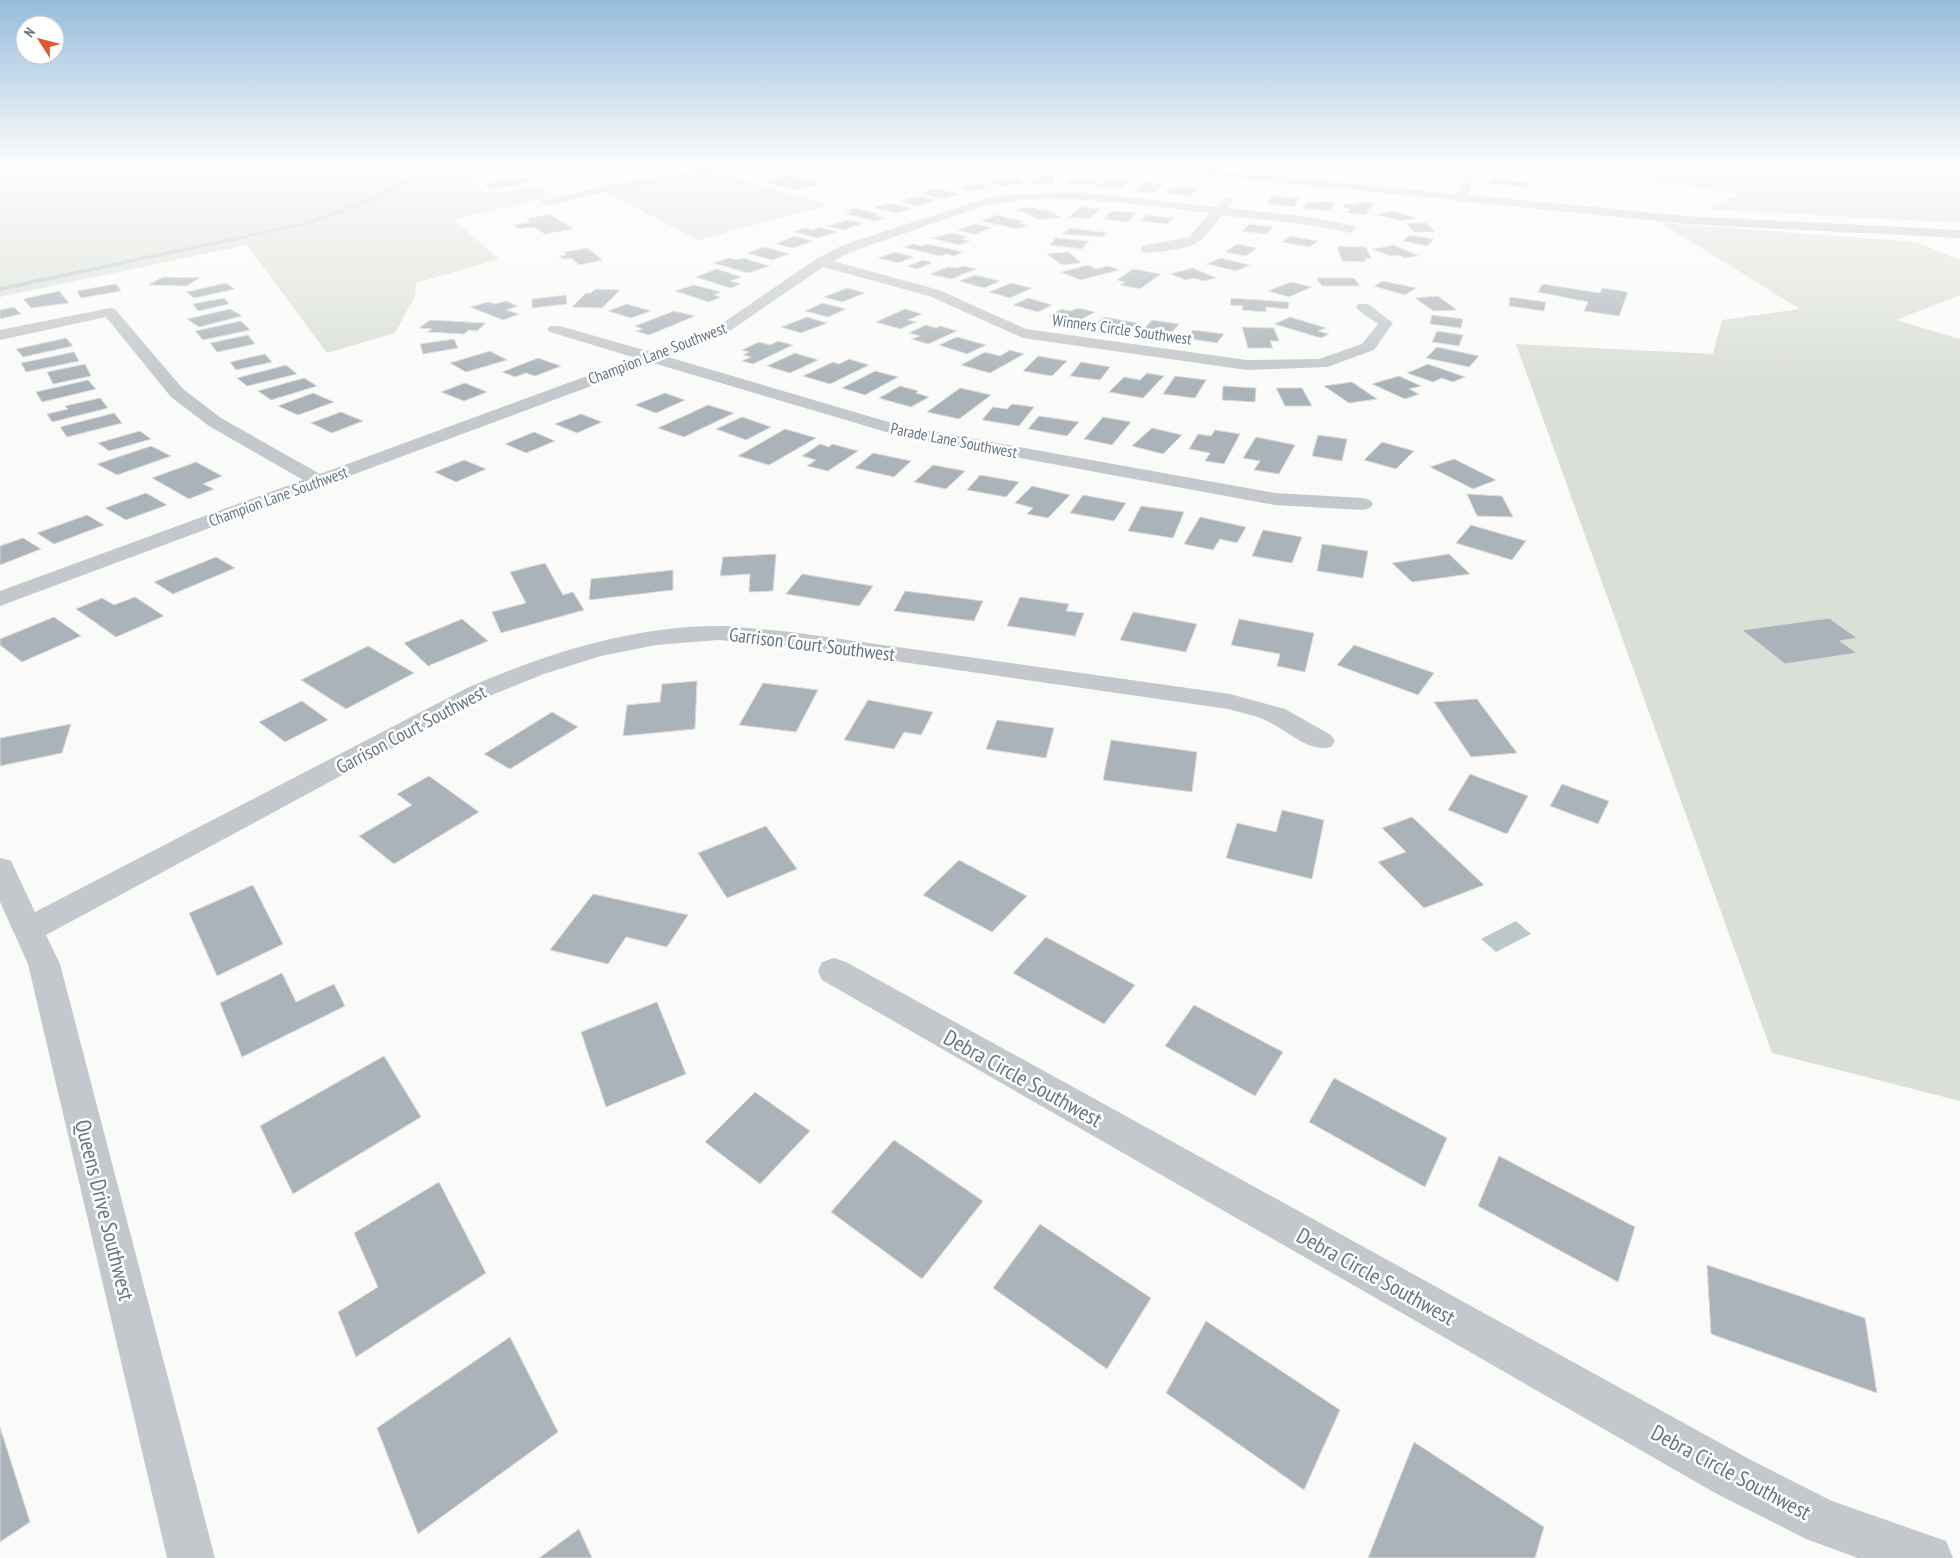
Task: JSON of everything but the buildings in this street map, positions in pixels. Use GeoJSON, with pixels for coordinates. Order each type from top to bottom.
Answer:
{"type":"FeatureCollection","features":[{"type":"Feature","properties":{"kind":"street","name":"Champion Lane Southwest"},"geometry":{"type":"LineString","coordinates":[[0,599],[716,334],[821,262],[848,248],[873,240]]}},
{"type":"Feature","properties":{"kind":"street"},"geometry":{"type":"LineString","coordinates":[[1147,249],[1172,246],[1193,240]]}},
{"type":"Feature","properties":{"kind":"street"},"geometry":{"type":"LineString","coordinates":[[1947,240],[1960,247]]}},
{"type":"Feature","properties":{"kind":"street","name":"Winners Circle Southwest"},"geometry":{"type":"LineString","coordinates":[[821,262],[934,293],[1023,333],[1247,365],[1321,364],[1368,347],[1386,324],[1363,307]]}},
{"type":"Feature","properties":{"kind":"street"},"geometry":{"type":"LineString","coordinates":[[0,335],[110,312],[177,393],[215,422],[319,481]]}},
{"type":"Feature","properties":{"kind":"street","name":"Parade Lane Southwest"},"geometry":{"type":"LineString","coordinates":[[555,330],[900,432],[1275,499],[1363,504]]}},
{"type":"Feature","properties":{"kind":"street","name":"Garrison Court Southwest"},"geometry":{"type":"LineString","coordinates":[[28,930],[461,702],[514,676],[595,650],[669,636],[719,633],[791,638],[1230,702],[1276,715],[1322,741]]}},
{"type":"Feature","properties":{"kind":"street","name":"Queens Drive Southwest"},"geometry":{"type":"LineString","coordinates":[[0,869],[44,964],[191,1558]]}},
{"type":"Feature","properties":{"kind":"street","name":"Debra Circle Southwest"},"geometry":{"type":"LineString","coordinates":[[834,971],[1734,1477],[1823,1522],[1929,1558]]}},
{"type":"Feature","properties":{"kind":"shaded area"},"geometry":{"type":"Polygon","coordinates":[[[0,240],[477,240],[499,259],[416,283],[415,296],[395,333],[327,353],[247,245],[0,297],[0,240]]]}},
{"type":"Feature","properties":{"kind":"shaded area"},"geometry":{"type":"Polygon","coordinates":[[[1688,240],[1885,240],[1916,242],[1960,260],[1960,295],[1896,320],[1960,339],[1960,1101],[1772,1053],[1516,344],[1713,354],[1722,320],[1800,309],[1688,240]]]}},
{"type":"Feature","properties":{"kind":"shaded area"},"geometry":{"type":"Polygon","coordinates":[[[1516,921],[1531,934],[1496,952],[1481,939],[1516,921]]]}},
{"type":"Feature","properties":{"kind":"waterway"},"geometry":{"type":"LineString","coordinates":[[0,289],[230,240]]}}]}
